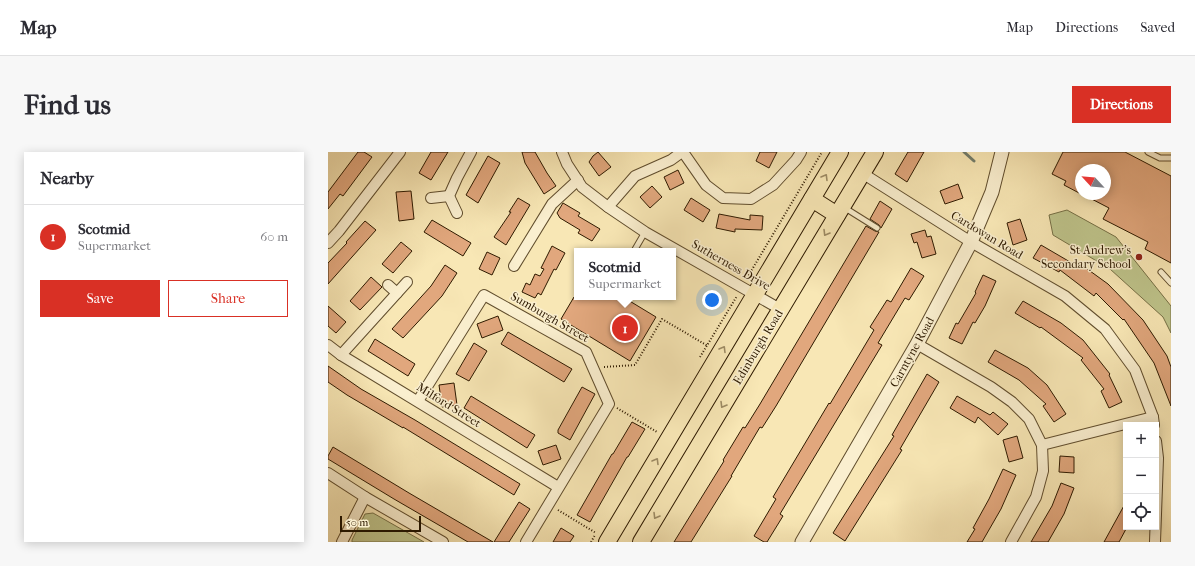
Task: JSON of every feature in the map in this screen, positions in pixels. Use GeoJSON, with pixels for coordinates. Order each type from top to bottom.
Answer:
{"type":"FeatureCollection","features":[{"type":"Feature","properties":{"kind":"main road"},"geometry":{"type":"LineString","coordinates":[[607,542],[714,349],[749,290],[812,200],[840,152]]}},
{"type":"Feature","properties":{"kind":"main road","name":"Edinburgh Road"},"geometry":{"type":"LineString","coordinates":[[641,542],[875,152]]}},
{"type":"Feature","properties":{"kind":"main road"},"geometry":{"type":"LineString","coordinates":[[812,200],[840,211]]}},
{"type":"Feature","properties":{"kind":"street"},"geometry":{"type":"LineString","coordinates":[[328,243],[400,152]]}},
{"type":"Feature","properties":{"kind":"street"},"geometry":{"type":"LineString","coordinates":[[457,213],[449,196],[457,178],[472,152]]}},
{"type":"Feature","properties":{"kind":"street","name":"Sutherness Drive"},"geometry":{"type":"LineString","coordinates":[[562,152],[567,164],[582,187],[608,208],[645,232],[674,248]]}},
{"type":"Feature","properties":{"kind":"street"},"geometry":{"type":"LineString","coordinates":[[608,208],[635,176],[671,160],[683,152],[706,185],[723,198],[751,199],[773,186],[796,160],[801,152]]}},
{"type":"Feature","properties":{"kind":"street","name":"Carntyne Road"},"geometry":{"type":"LineString","coordinates":[[802,542],[917,344],[971,242],[992,192],[1002,152]]}},
{"type":"Feature","properties":{"kind":"street","name":"Cardowan Road"},"geometry":{"type":"LineString","coordinates":[[862,173],[971,242],[1065,296],[1105,329],[1135,370],[1153,421]]}},
{"type":"Feature","properties":{"kind":"street"},"geometry":{"type":"LineString","coordinates":[[514,266],[552,204],[578,180]]}},
{"type":"Feature","properties":{"kind":"street"},"geometry":{"type":"LineString","coordinates":[[431,198],[449,196]]}},
{"type":"Feature","properties":{"kind":"street","name":"Sutherness Drive"},"geometry":{"type":"LineString","coordinates":[[676,249],[780,309]]}},
{"type":"Feature","properties":{"kind":"street"},"geometry":{"type":"LineString","coordinates":[[341,355],[407,282]]}},
{"type":"Feature","properties":{"kind":"street"},"geometry":{"type":"LineString","coordinates":[[388,286],[396,294]]}},
{"type":"Feature","properties":{"kind":"street","name":"Sumburgh Street"},"geometry":{"type":"LineString","coordinates":[[418,401],[484,294],[586,352],[609,404]]}},
{"type":"Feature","properties":{"kind":"street"},"geometry":{"type":"LineString","coordinates":[[917,344],[991,387],[1012,402],[1029,420],[1042,445],[1043,471],[1036,497],[1011,542]]}},
{"type":"Feature","properties":{"kind":"street","name":"Milford Street"},"geometry":{"type":"LineString","coordinates":[[328,345],[341,355],[558,488]]}},
{"type":"Feature","properties":{"kind":"street"},"geometry":{"type":"LineString","coordinates":[[526,542],[609,404]]}},
{"type":"Feature","properties":{"kind":"street"},"geometry":{"type":"LineString","coordinates":[[1042,445],[1153,421]]}},
{"type":"Feature","properties":{"kind":"street"},"geometry":{"type":"LineString","coordinates":[[1156,542],[1158,458]]}},
{"type":"Feature","properties":{"kind":"street"},"geometry":{"type":"LineString","coordinates":[[328,473],[365,497],[443,542]]}},
{"type":"Feature","properties":{"kind":"street"},"geometry":{"type":"LineString","coordinates":[[342,542],[365,497]]}},
{"type":"Feature","properties":{"kind":"lane"},"geometry":{"type":"LineString","coordinates":[[1148,152],[1160,158],[1171,158]]}},
{"type":"Feature","properties":{"kind":"lane"},"geometry":{"type":"LineString","coordinates":[[840,211],[877,228]]}},
{"type":"Feature","properties":{"kind":"lane"},"geometry":{"type":"LineString","coordinates":[[636,248],[645,232]]}},
{"type":"Feature","properties":{"kind":"lane"},"geometry":{"type":"LineString","coordinates":[[1161,272],[1171,283]]}},
{"type":"Feature","properties":{"kind":"path"},"geometry":{"type":"LineString","coordinates":[[700,359],[714,349],[749,290],[822,152]]}},
{"type":"Feature","properties":{"kind":"path"},"geometry":{"type":"LineString","coordinates":[[593,368],[635,365],[662,319],[714,349]]}},
{"type":"Feature","properties":{"kind":"path"},"geometry":{"type":"LineString","coordinates":[[609,404],[657,432]]}},
{"type":"Feature","properties":{"kind":"path"},"geometry":{"type":"LineString","coordinates":[[548,504],[596,533],[591,542]]}},
{"type":"Feature","properties":{"kind":"green space"},"geometry":{"type":"Polygon","coordinates":[[[1067,210],[1116,237],[1171,306],[1171,333],[1163,317],[1110,269],[1053,235],[1049,215],[1067,210]]]}},
{"type":"Feature","properties":{"kind":"green space"},"geometry":{"type":"Polygon","coordinates":[[[373,513],[424,542],[352,542],[365,514],[373,513]]]}},
{"type":"Feature","properties":{"kind":"building"},"geometry":{"type":"Polygon","coordinates":[[[358,152],[364,152],[372,157],[343,196],[340,194],[328,209],[328,192],[358,152]]]}},
{"type":"Feature","properties":{"kind":"building"},"geometry":{"type":"Polygon","coordinates":[[[431,152],[448,152],[431,180],[419,173],[431,152]]]}},
{"type":"Feature","properties":{"kind":"building"},"geometry":{"type":"Polygon","coordinates":[[[522,152],[535,152],[556,186],[544,194],[525,163],[522,152]]]}},
{"type":"Feature","properties":{"kind":"building"},"geometry":{"type":"Polygon","coordinates":[[[598,152],[611,167],[599,176],[589,162],[598,152]]]}},
{"type":"Feature","properties":{"kind":"building"},"geometry":{"type":"Polygon","coordinates":[[[760,152],[777,152],[769,168],[756,161],[760,152]]]}},
{"type":"Feature","properties":{"kind":"building"},"geometry":{"type":"Polygon","coordinates":[[[908,152],[924,152],[907,182],[895,174],[908,152]]]}},
{"type":"Feature","properties":{"kind":"building"},"geometry":{"type":"Polygon","coordinates":[[[1063,152],[1125,152],[1171,176],[1171,263],[1145,249],[1148,242],[1103,219],[1109,208],[1094,200],[1111,200],[1111,164],[1075,164],[1075,191],[1064,185],[1066,181],[1052,174],[1063,152]]]}},
{"type":"Feature","properties":{"kind":"building"},"geometry":{"type":"Polygon","coordinates":[[[488,156],[500,163],[478,203],[466,195],[488,156]]]}},
{"type":"Feature","properties":{"kind":"building"},"geometry":{"type":"Polygon","coordinates":[[[678,170],[684,183],[670,190],[664,177],[678,170]]]}},
{"type":"Feature","properties":{"kind":"building"},"geometry":{"type":"Polygon","coordinates":[[[958,184],[963,198],[945,204],[940,191],[958,184]]]}},
{"type":"Feature","properties":{"kind":"building"},"geometry":{"type":"Polygon","coordinates":[[[652,186],[662,197],[650,208],[640,197],[652,186]]]}},
{"type":"Feature","properties":{"kind":"building"},"geometry":{"type":"Polygon","coordinates":[[[411,191],[414,219],[399,221],[396,192],[411,191]]]}},
{"type":"Feature","properties":{"kind":"building"},"geometry":{"type":"Polygon","coordinates":[[[518,198],[530,205],[506,245],[494,237],[511,212],[509,212],[518,198]]]}},
{"type":"Feature","properties":{"kind":"building"},"geometry":{"type":"Polygon","coordinates":[[[691,198],[710,210],[703,222],[684,210],[691,198]]]}},
{"type":"Feature","properties":{"kind":"building"},"geometry":{"type":"Polygon","coordinates":[[[880,201],[892,209],[881,228],[870,219],[880,201]]]}},
{"type":"Feature","properties":{"kind":"building"},"geometry":{"type":"Polygon","coordinates":[[[563,203],[580,213],[578,216],[600,229],[592,241],[578,233],[580,230],[560,218],[557,213],[563,203]]]}},
{"type":"Feature","properties":{"kind":"building"},"geometry":{"type":"Polygon","coordinates":[[[719,214],[750,220],[750,215],[763,216],[762,230],[735,229],[735,232],[716,228],[719,214]]]}},
{"type":"Feature","properties":{"kind":"building"},"geometry":{"type":"Polygon","coordinates":[[[1020,219],[1027,240],[1013,245],[1007,223],[1020,219]]]}},
{"type":"Feature","properties":{"kind":"building"},"geometry":{"type":"Polygon","coordinates":[[[432,220],[471,243],[463,256],[424,232],[432,220]]]}},
{"type":"Feature","properties":{"kind":"building"},"geometry":{"type":"Polygon","coordinates":[[[365,221],[376,230],[328,284],[328,263],[365,221]]]}},
{"type":"Feature","properties":{"kind":"building"},"geometry":{"type":"Polygon","coordinates":[[[866,226],[879,232],[776,406],[762,428],[760,427],[732,476],[691,542],[674,542],[724,461],[723,460],[743,427],[745,428],[760,404],[866,226]]]}},
{"type":"Feature","properties":{"kind":"building"},"geometry":{"type":"Polygon","coordinates":[[[925,230],[927,237],[931,236],[936,254],[922,258],[917,242],[914,243],[911,234],[925,230]]]}},
{"type":"Feature","properties":{"kind":"building"},"geometry":{"type":"Polygon","coordinates":[[[401,242],[412,251],[393,273],[382,264],[401,242]]]}},
{"type":"Feature","properties":{"kind":"building"},"geometry":{"type":"Polygon","coordinates":[[[1041,245],[1077,266],[1079,263],[1108,284],[1143,320],[1167,356],[1171,367],[1171,406],[1154,363],[1124,319],[1123,320],[1096,293],[1094,296],[1060,270],[1059,272],[1033,258],[1041,245]]]}},
{"type":"Feature","properties":{"kind":"building"},"geometry":{"type":"Polygon","coordinates":[[[552,246],[565,253],[556,270],[554,269],[541,295],[538,293],[535,298],[522,292],[526,283],[530,285],[535,274],[540,276],[544,269],[541,268],[552,246]]]}},
{"type":"Feature","properties":{"kind":"building"},"geometry":{"type":"Polygon","coordinates":[[[487,252],[500,258],[492,275],[479,269],[487,252]]]}},
{"type":"Feature","properties":{"kind":"building"},"geometry":{"type":"Polygon","coordinates":[[[445,265],[457,273],[442,296],[403,338],[392,329],[431,286],[445,265]]]}},
{"type":"Feature","properties":{"kind":"building"},"geometry":{"type":"Polygon","coordinates":[[[911,268],[924,276],[909,300],[905,298],[878,343],[882,345],[780,514],[783,516],[767,542],[764,542],[754,536],[776,499],[773,497],[874,330],[870,327],[887,300],[891,302],[911,268]]]}},
{"type":"Feature","properties":{"kind":"building"},"geometry":{"type":"Polygon","coordinates":[[[983,275],[996,281],[985,306],[975,323],[973,322],[962,344],[949,338],[956,323],[958,324],[976,293],[975,292],[983,275]]]}},
{"type":"Feature","properties":{"kind":"building"},"geometry":{"type":"Polygon","coordinates":[[[371,277],[382,287],[360,310],[350,301],[371,277]]]}},
{"type":"Feature","properties":{"kind":"building"},"geometry":{"type":"Polygon","coordinates":[[[574,297],[574,300],[628,300],[656,317],[630,361],[561,319],[574,297]]]}},
{"type":"Feature","properties":{"kind":"building"},"geometry":{"type":"Polygon","coordinates":[[[1023,301],[1061,323],[1083,340],[1110,374],[1109,375],[1122,402],[1109,408],[1101,391],[1104,389],[1081,360],[1083,358],[1041,327],[1040,328],[1015,313],[1023,301]]]}},
{"type":"Feature","properties":{"kind":"building"},"geometry":{"type":"Polygon","coordinates":[[[328,306],[346,322],[336,333],[328,326],[328,306]]]}},
{"type":"Feature","properties":{"kind":"building"},"geometry":{"type":"Polygon","coordinates":[[[498,316],[503,330],[482,338],[477,324],[498,316]]]}},
{"type":"Feature","properties":{"kind":"building"},"geometry":{"type":"Polygon","coordinates":[[[508,332],[572,369],[564,382],[501,344],[508,332]]]}},
{"type":"Feature","properties":{"kind":"building"},"geometry":{"type":"Polygon","coordinates":[[[375,339],[415,364],[408,376],[368,351],[375,339]]]}},
{"type":"Feature","properties":{"kind":"building"},"geometry":{"type":"Polygon","coordinates":[[[474,343],[487,351],[469,381],[456,374],[474,343]]]}},
{"type":"Feature","properties":{"kind":"building"},"geometry":{"type":"Polygon","coordinates":[[[995,350],[1028,368],[1047,385],[1066,414],[1054,422],[1043,406],[1046,404],[1019,380],[988,362],[995,350]]]}},
{"type":"Feature","properties":{"kind":"building"},"geometry":{"type":"Polygon","coordinates":[[[328,366],[361,389],[520,484],[514,495],[403,427],[347,395],[328,382],[328,366]]]}},
{"type":"Feature","properties":{"kind":"building"},"geometry":{"type":"Polygon","coordinates":[[[927,374],[939,382],[900,449],[902,450],[845,541],[833,533],[894,436],[892,435],[927,374]]]}},
{"type":"Feature","properties":{"kind":"building"},"geometry":{"type":"Polygon","coordinates":[[[454,383],[457,405],[442,407],[439,385],[454,383]]]}},
{"type":"Feature","properties":{"kind":"building"},"geometry":{"type":"Polygon","coordinates":[[[582,387],[595,394],[570,440],[558,433],[558,430],[582,387]]]}},
{"type":"Feature","properties":{"kind":"building"},"geometry":{"type":"Polygon","coordinates":[[[471,396],[535,435],[527,448],[464,408],[471,396]]]}},
{"type":"Feature","properties":{"kind":"building"},"geometry":{"type":"Polygon","coordinates":[[[957,396],[990,415],[993,412],[1008,424],[998,435],[978,417],[975,423],[950,408],[957,396]]]}},
{"type":"Feature","properties":{"kind":"building"},"geometry":{"type":"Polygon","coordinates":[[[632,422],[645,429],[627,457],[590,522],[577,515],[632,422]]]}},
{"type":"Feature","properties":{"kind":"building"},"geometry":{"type":"Polygon","coordinates":[[[1017,436],[1023,458],[1009,462],[1003,440],[1017,436]]]}},
{"type":"Feature","properties":{"kind":"building"},"geometry":{"type":"Polygon","coordinates":[[[556,445],[561,459],[543,465],[538,451],[556,445]]]}},
{"type":"Feature","properties":{"kind":"building"},"geometry":{"type":"Polygon","coordinates":[[[333,447],[493,542],[468,542],[394,499],[328,459],[333,447]]]}},
{"type":"Feature","properties":{"kind":"building"},"geometry":{"type":"Polygon","coordinates":[[[1060,456],[1074,457],[1074,473],[1059,472],[1060,456]]]}},
{"type":"Feature","properties":{"kind":"building"},"geometry":{"type":"Polygon","coordinates":[[[1003,469],[1016,475],[1001,509],[982,542],[967,542],[975,529],[973,528],[1003,469]]]}},
{"type":"Feature","properties":{"kind":"building"},"geometry":{"type":"Polygon","coordinates":[[[1061,483],[1074,488],[1064,514],[1048,542],[1031,542],[1052,506],[1061,483]]]}},
{"type":"Feature","properties":{"kind":"building"},"geometry":{"type":"Polygon","coordinates":[[[519,502],[530,509],[509,542],[494,542],[519,502]]]}},
{"type":"Feature","properties":{"kind":"building"},"geometry":{"type":"Polygon","coordinates":[[[1123,507],[1123,530],[1125,530],[1119,542],[1104,542],[1123,507]]]}},
{"type":"Feature","properties":{"kind":"building"},"geometry":{"type":"Polygon","coordinates":[[[561,528],[574,536],[570,542],[553,542],[561,528]]]}},
{"type":"Feature","properties":{"kind":"waterway"},"geometry":{"type":"LineString","coordinates":[[964,152],[974,161]]}},
{"type":"Feature","properties":{"kind":"place","name":"St Andrew's Secondary School"},"geometry":{"type":"Point","coordinates":[1139,257]}},
{"type":"Feature","properties":{"kind":"place","name":"Scotmid"},"geometry":{"type":"Point","coordinates":[625,328]}}]}
